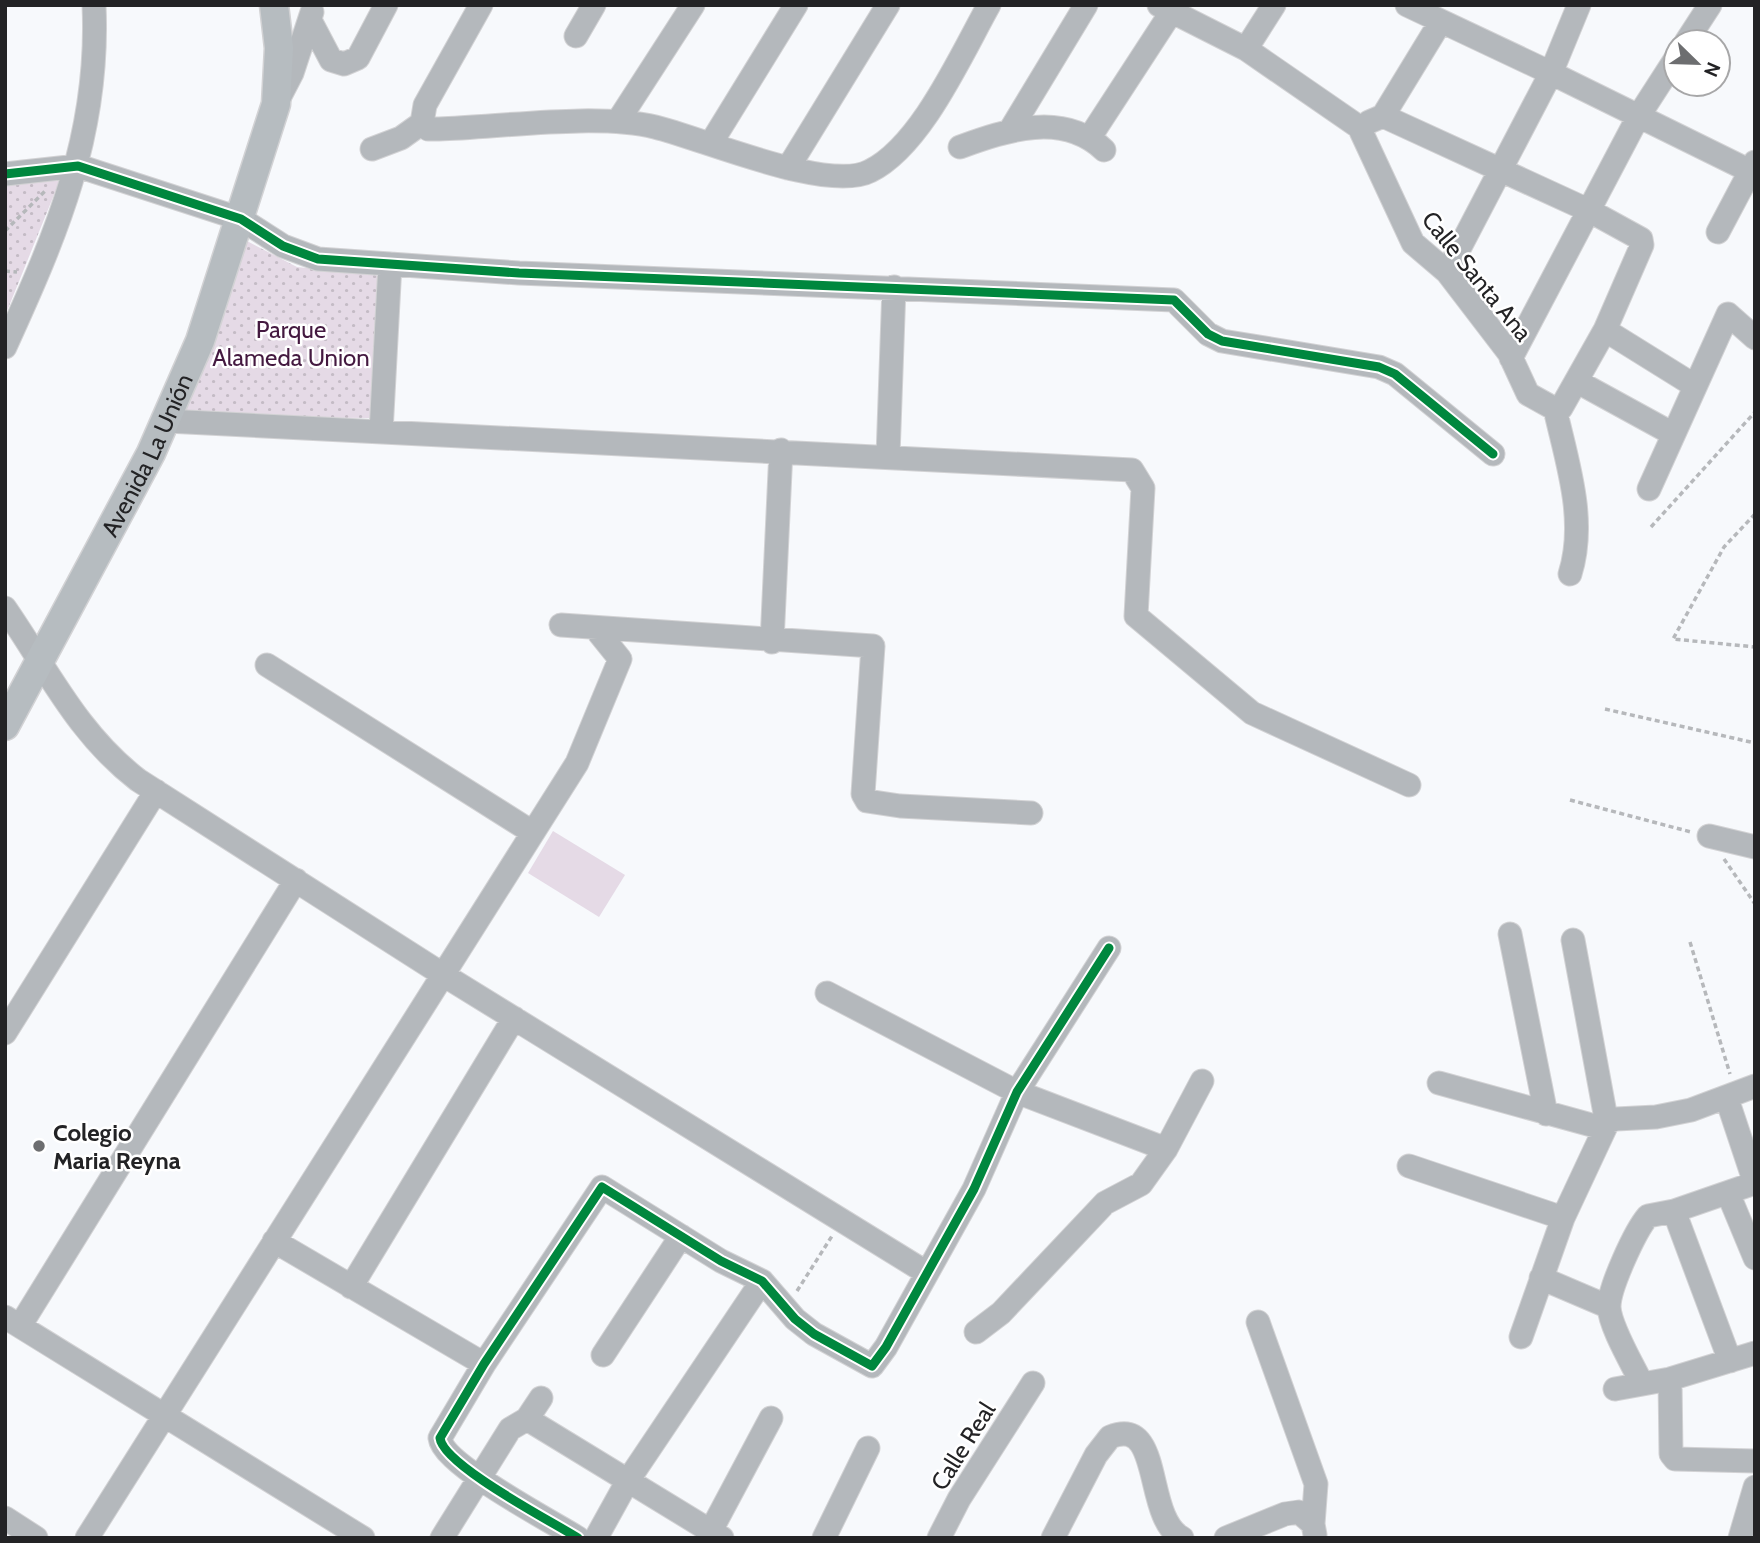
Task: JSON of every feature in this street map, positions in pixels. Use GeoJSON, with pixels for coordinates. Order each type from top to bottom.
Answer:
{"type":"FeatureCollection","features":[{"type":"Feature","properties":{"kind":"main road","name":"Avenida La Unión"},"geometry":{"type":"LineString","coordinates":[[5,726],[166,421],[200,341],[276,104],[279,48],[274,5]]}},
{"type":"Feature","properties":{"kind":"street"},"geometry":{"type":"LineString","coordinates":[[5,347],[32,289],[78,166],[93,92],[94,5]]}},
{"type":"Feature","properties":{"kind":"street"},"geometry":{"type":"LineString","coordinates":[[312,13],[331,60],[344,64],[358,58],[386,5]]}},
{"type":"Feature","properties":{"kind":"street"},"geometry":{"type":"LineString","coordinates":[[372,149],[401,138],[422,123],[425,105],[481,5]]}},
{"type":"Feature","properties":{"kind":"street"},"geometry":{"type":"LineString","coordinates":[[576,36],[594,5]]}},
{"type":"Feature","properties":{"kind":"street"},"geometry":{"type":"LineString","coordinates":[[618,121],[693,5]]}},
{"type":"Feature","properties":{"kind":"street"},"geometry":{"type":"LineString","coordinates":[[711,143],[796,5]]}},
{"type":"Feature","properties":{"kind":"street"},"geometry":{"type":"LineString","coordinates":[[788,168],[888,5]]}},
{"type":"Feature","properties":{"kind":"street"},"geometry":{"type":"LineString","coordinates":[[422,123],[428,128],[439,130],[618,121],[654,127],[788,168],[852,177],[868,173],[886,162],[917,131],[989,5]]}},
{"type":"Feature","properties":{"kind":"street"},"geometry":{"type":"LineString","coordinates":[[1011,129],[1086,5]]}},
{"type":"Feature","properties":{"kind":"street"},"geometry":{"type":"LineString","coordinates":[[1246,49],[1274,5]]}},
{"type":"Feature","properties":{"kind":"street"},"geometry":{"type":"LineString","coordinates":[[1406,5],[1638,117],[1753,166],[1718,233]]}},
{"type":"Feature","properties":{"kind":"street"},"geometry":{"type":"LineString","coordinates":[[1447,272],[1503,170],[1551,73],[1579,5]]}},
{"type":"Feature","properties":{"kind":"street"},"geometry":{"type":"LineString","coordinates":[[1695,28],[1710,5]]}},
{"type":"Feature","properties":{"kind":"street"},"geometry":{"type":"LineString","coordinates":[[961,147],[1011,129],[1056,128],[1097,144],[1169,8],[1246,49],[1359,127],[1383,116],[1441,21]]}},
{"type":"Feature","properties":{"kind":"street"},"geometry":{"type":"LineString","coordinates":[[276,104],[292,73],[312,13]]}},
{"type":"Feature","properties":{"kind":"street"},"geometry":{"type":"LineString","coordinates":[[1511,358],[1638,117],[1662,80]]}},
{"type":"Feature","properties":{"kind":"street"},"geometry":{"type":"LineString","coordinates":[[1383,116],[1590,211],[1636,235],[1642,245],[1605,330],[1578,382],[1564,405],[1555,409],[1574,489],[1577,530],[1570,574]]}},
{"type":"Feature","properties":{"kind":"street","name":"Calle Santa Ana"},"geometry":{"type":"LineString","coordinates":[[1359,127],[1413,243],[1447,272],[1511,358],[1528,394],[1555,409]]}},
{"type":"Feature","properties":{"kind":"street"},"geometry":{"type":"LineString","coordinates":[[5,174],[78,166],[241,219],[283,246],[307,257],[519,273],[1174,300],[1208,334],[1222,341],[1379,367],[1395,374],[1493,454]]}},
{"type":"Feature","properties":{"kind":"street"},"geometry":{"type":"LineString","coordinates":[[381,432],[390,264]]}},
{"type":"Feature","properties":{"kind":"street"},"geometry":{"type":"LineString","coordinates":[[888,456],[894,287]]}},
{"type":"Feature","properties":{"kind":"street"},"geometry":{"type":"LineString","coordinates":[[1649,489],[1728,314],[1755,338]]}},
{"type":"Feature","properties":{"kind":"street"},"geometry":{"type":"LineString","coordinates":[[1605,330],[1695,386]]}},
{"type":"Feature","properties":{"kind":"street"},"geometry":{"type":"LineString","coordinates":[[1578,382],[1674,434]]}},
{"type":"Feature","properties":{"kind":"street"},"geometry":{"type":"LineString","coordinates":[[166,421],[781,450],[1132,470],[1143,488],[1136,616],[1251,713],[1409,785]]}},
{"type":"Feature","properties":{"kind":"street"},"geometry":{"type":"LineString","coordinates":[[772,642],[781,450]]}},
{"type":"Feature","properties":{"kind":"street"},"geometry":{"type":"LineString","coordinates":[[5,608],[92,739],[121,767],[442,974],[928,1273]]}},
{"type":"Feature","properties":{"kind":"street"},"geometry":{"type":"LineString","coordinates":[[561,625],[772,642],[873,646],[863,794],[867,801],[900,806],[1031,813]]}},
{"type":"Feature","properties":{"kind":"street"},"geometry":{"type":"LineString","coordinates":[[87,1538],[577,763],[619,663],[618,654],[595,628]]}},
{"type":"Feature","properties":{"kind":"street"},"geometry":{"type":"LineString","coordinates":[[267,665],[532,832]]}},
{"type":"Feature","properties":{"kind":"street"},"geometry":{"type":"LineString","coordinates":[[5,1033],[156,792]]}},
{"type":"Feature","properties":{"kind":"street"},"geometry":{"type":"LineString","coordinates":[[1709,836],[1755,847]]}},
{"type":"Feature","properties":{"kind":"street"},"geometry":{"type":"LineString","coordinates":[[296,880],[13,1322],[363,1538]]}},
{"type":"Feature","properties":{"kind":"street"},"geometry":{"type":"LineString","coordinates":[[1510,934],[1546,1114]]}},
{"type":"Feature","properties":{"kind":"street"},"geometry":{"type":"LineString","coordinates":[[1521,1337],[1563,1218],[1607,1124],[1573,940]]}},
{"type":"Feature","properties":{"kind":"street"},"geometry":{"type":"LineString","coordinates":[[578,1538],[478,1478],[448,1455],[441,1447],[440,1438],[484,1364],[602,1187],[681,1236],[762,1281],[814,1334],[872,1366],[928,1273],[989,1159],[1017,1092],[1109,948]]}},
{"type":"Feature","properties":{"kind":"street"},"geometry":{"type":"LineString","coordinates":[[827,993],[1017,1092],[1166,1149]]}},
{"type":"Feature","properties":{"kind":"street"},"geometry":{"type":"LineString","coordinates":[[351,1287],[514,1018]]}},
{"type":"Feature","properties":{"kind":"street"},"geometry":{"type":"LineString","coordinates":[[976,1332],[1001,1314],[1105,1203],[1141,1184],[1166,1149],[1202,1081]]}},
{"type":"Feature","properties":{"kind":"street"},"geometry":{"type":"LineString","coordinates":[[1438,1083],[1583,1125],[1691,1111],[1729,1088],[1755,1086]]}},
{"type":"Feature","properties":{"kind":"street"},"geometry":{"type":"LineString","coordinates":[[1642,1384],[1609,1307],[1638,1228],[1648,1216],[1674,1211],[1755,1183],[1729,1088]]}},
{"type":"Feature","properties":{"kind":"street"},"geometry":{"type":"LineString","coordinates":[[1409,1166],[1563,1218]]}},
{"type":"Feature","properties":{"kind":"street"},"geometry":{"type":"LineString","coordinates":[[1728,1193],[1755,1258]]}},
{"type":"Feature","properties":{"kind":"street"},"geometry":{"type":"LineString","coordinates":[[1674,1211],[1730,1362]]}},
{"type":"Feature","properties":{"kind":"street"},"geometry":{"type":"LineString","coordinates":[[603,1355],[681,1236]]}},
{"type":"Feature","properties":{"kind":"street"},"geometry":{"type":"LineString","coordinates":[[274,1241],[484,1364]]}},
{"type":"Feature","properties":{"kind":"street"},"geometry":{"type":"LineString","coordinates":[[1541,1278],[1609,1307]]}},
{"type":"Feature","properties":{"kind":"street"},"geometry":{"type":"LineString","coordinates":[[596,1538],[627,1482],[762,1281]]}},
{"type":"Feature","properties":{"kind":"street"},"geometry":{"type":"LineString","coordinates":[[1258,1322],[1316,1484],[1314,1531]]}},
{"type":"Feature","properties":{"kind":"street"},"geometry":{"type":"LineString","coordinates":[[1615,1389],[1670,1379],[1755,1353]]}},
{"type":"Feature","properties":{"kind":"street"},"geometry":{"type":"LineString","coordinates":[[1670,1379],[1671,1454],[1675,1459],[1755,1461]]}},
{"type":"Feature","properties":{"kind":"street","name":"Calle Real"},"geometry":{"type":"LineString","coordinates":[[939,1538],[959,1499],[1033,1383]]}},
{"type":"Feature","properties":{"kind":"street"},"geometry":{"type":"LineString","coordinates":[[442,1538],[510,1429],[527,1419],[541,1398]]}},
{"type":"Feature","properties":{"kind":"street"},"geometry":{"type":"LineString","coordinates":[[527,1419],[713,1536],[771,1418]]}},
{"type":"Feature","properties":{"kind":"street"},"geometry":{"type":"LineString","coordinates":[[1053,1538],[1096,1455],[1110,1437],[1130,1433],[1136,1435],[1145,1451],[1166,1523],[1181,1538]]}},
{"type":"Feature","properties":{"kind":"street"},"geometry":{"type":"LineString","coordinates":[[824,1538],[868,1448]]}},
{"type":"Feature","properties":{"kind":"street"},"geometry":{"type":"LineString","coordinates":[[1740,1538],[1755,1487]]}},
{"type":"Feature","properties":{"kind":"street"},"geometry":{"type":"LineString","coordinates":[[1226,1538],[1285,1514],[1299,1512],[1314,1531]]}},
{"type":"Feature","properties":{"kind":"street"},"geometry":{"type":"LineString","coordinates":[[5,1518],[36,1538]]}},
{"type":"Feature","properties":{"kind":"path"},"geometry":{"type":"LineString","coordinates":[[5,231],[50,186]]}},
{"type":"Feature","properties":{"kind":"path"},"geometry":{"type":"LineString","coordinates":[[5,271],[23,273]]}},
{"type":"Feature","properties":{"kind":"path"},"geometry":{"type":"LineString","coordinates":[[1651,527],[1755,412]]}},
{"type":"Feature","properties":{"kind":"path"},"geometry":{"type":"LineString","coordinates":[[1755,514],[1724,547],[1673,639],[1755,647]]}},
{"type":"Feature","properties":{"kind":"path"},"geometry":{"type":"LineString","coordinates":[[1605,709],[1755,743]]}},
{"type":"Feature","properties":{"kind":"path"},"geometry":{"type":"LineString","coordinates":[[1570,800],[1709,836],[1755,904]]}},
{"type":"Feature","properties":{"kind":"path"},"geometry":{"type":"LineString","coordinates":[[1690,942],[1729,1088]]}},
{"type":"Feature","properties":{"kind":"path"},"geometry":{"type":"LineString","coordinates":[[793,1298],[833,1233]]}},
{"type":"Feature","properties":{"kind":"green space"},"geometry":{"type":"Polygon","coordinates":[[[62,175],[5,316],[5,181],[62,175]]]}},
{"type":"Feature","properties":{"kind":"green space","name":"Parque Alameda Union"},"geometry":{"type":"Polygon","coordinates":[[[245,240],[297,267],[382,276],[372,418],[206,417],[179,409],[245,240]]]}},
{"type":"Feature","properties":{"kind":"green space"},"geometry":{"type":"Polygon","coordinates":[[[553,831],[625,875],[599,917],[528,873],[553,831]]]}},
{"type":"Feature","properties":{"kind":"cycle path"},"geometry":{"type":"LineString","coordinates":[[5,174],[78,166],[241,219],[283,246],[318,259],[519,273],[1174,300],[1208,334],[1222,341],[1379,367],[1395,374],[1493,454]]}},
{"type":"Feature","properties":{"kind":"cycle path"},"geometry":{"type":"LineString","coordinates":[[578,1538],[478,1477],[459,1463],[440,1438],[484,1364],[602,1187],[721,1261],[762,1281],[795,1319],[814,1334],[872,1366],[886,1347],[974,1189],[1017,1092],[1109,948]]}},
{"type":"Feature","properties":{"kind":"place","name":"Colegio Maria Reyna"},"geometry":{"type":"Point","coordinates":[39,1146]}}]}
